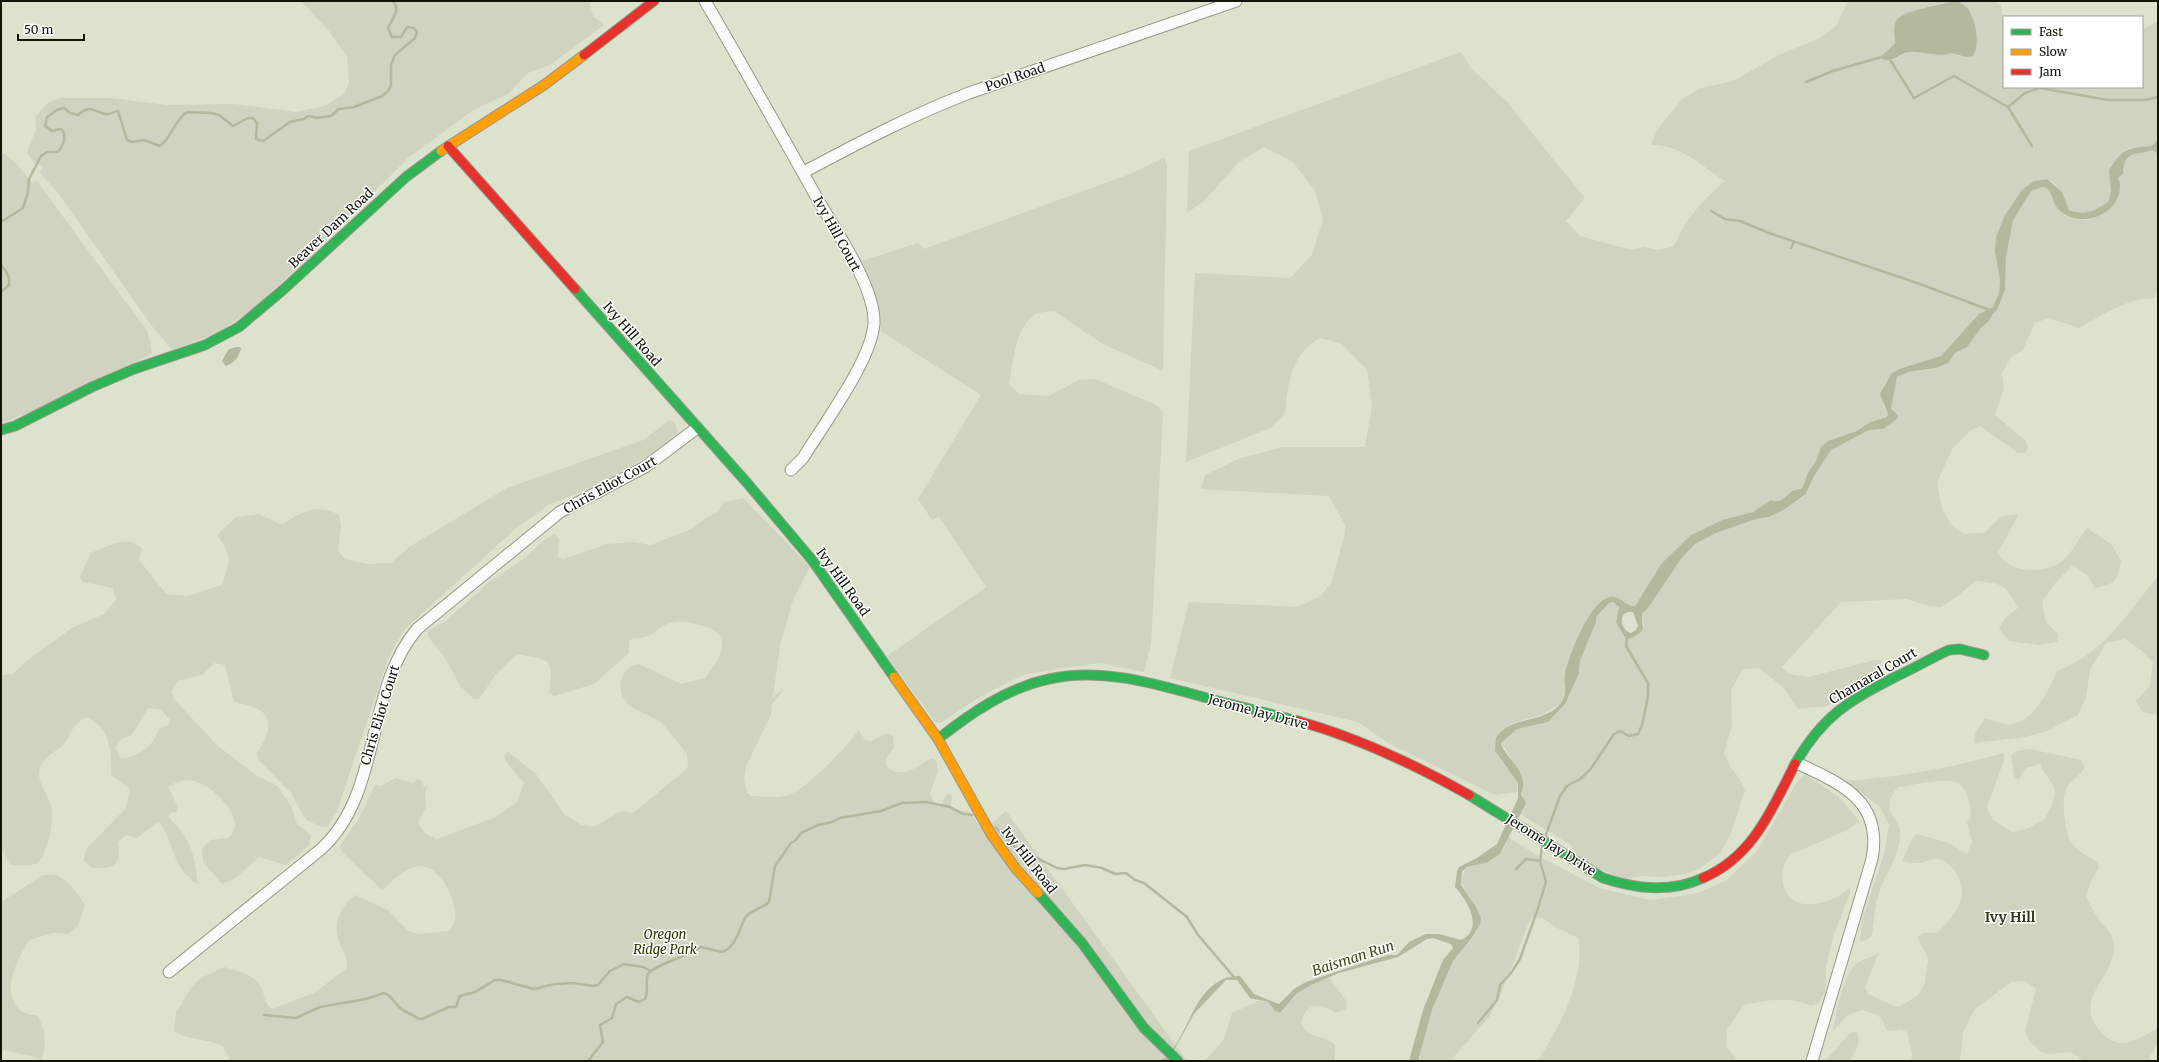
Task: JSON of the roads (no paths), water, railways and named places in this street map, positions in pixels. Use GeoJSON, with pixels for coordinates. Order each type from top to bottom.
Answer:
{"type":"FeatureCollection","features":[{"type":"Feature","properties":{"kind":"street","name":"Beaver Dam Road"},"geometry":{"type":"LineString","coordinates":[[1,430],[16,426],[92,387],[134,369],[205,345],[239,327],[284,289],[406,177],[448,146],[544,85],[654,1]]}},
{"type":"Feature","properties":{"kind":"street","name":"Ivy Hill Court"},"geometry":{"type":"LineString","coordinates":[[705,1],[804,172],[863,279],[873,307],[874,323],[866,353],[803,458],[791,470]]}},
{"type":"Feature","properties":{"kind":"street","name":"Pool Road"},"geometry":{"type":"LineString","coordinates":[[804,172],[896,123],[930,108],[977,90],[1236,1]]}},
{"type":"Feature","properties":{"kind":"street","name":"Ivy Hill Road"},"geometry":{"type":"LineString","coordinates":[[448,146],[812,560],[938,739],[992,834],[1016,869],[1082,944],[1144,1028],[1173,1056]]}},
{"type":"Feature","properties":{"kind":"street","name":"Chris Eliot Court"},"geometry":{"type":"LineString","coordinates":[[170,972],[320,850],[340,829],[350,812],[357,793],[389,678],[406,642],[417,629],[560,512],[645,467],[697,428]]}},
{"type":"Feature","properties":{"kind":"street","name":"Chamaral Court"},"geometry":{"type":"LineString","coordinates":[[1797,763],[1818,730],[1834,713],[1849,702],[1949,650],[1960,649],[1984,654]]}},
{"type":"Feature","properties":{"kind":"street","name":"Jerome Jay Drive"},"geometry":{"type":"LineString","coordinates":[[938,739],[985,704],[1028,685],[1051,679],[1076,676],[1124,678],[1152,683],[1353,739],[1386,752],[1441,778],[1562,854],[1619,884],[1656,890],[1677,888],[1694,884],[1712,876],[1728,866],[1754,840],[1797,763]]}},
{"type":"Feature","properties":{"kind":"street"},"geometry":{"type":"LineString","coordinates":[[1797,763],[1822,775],[1855,796],[1864,806],[1874,830],[1875,844],[1872,859],[1812,1061]]}},
{"type":"Feature","properties":{"kind":"waterway"},"geometry":{"type":"LineString","coordinates":[[1,222],[23,208],[28,192],[29,179],[41,156],[47,152],[58,152],[64,142],[63,131],[60,129],[52,131],[45,126],[47,117],[57,110],[64,108],[70,113],[78,115],[87,109],[103,114],[111,114],[118,111],[127,140],[132,142],[144,140],[160,146],[179,120],[187,112],[211,113],[219,115],[233,126],[248,118],[253,118],[257,123],[256,139],[263,141],[290,122],[304,119],[308,116],[317,118],[331,116],[339,109],[354,107],[382,96],[391,86],[391,65],[395,55],[415,38],[417,32],[414,28],[407,27],[401,37],[392,37],[388,28],[396,11],[393,1]]}},
{"type":"Feature","properties":{"kind":"waterway"},"geometry":{"type":"LineString","coordinates":[[1806,82],[1833,71],[1885,56]]}},
{"type":"Feature","properties":{"kind":"waterway"},"geometry":{"type":"LineString","coordinates":[[1889,58],[1914,98],[1954,76],[2008,107],[2032,146]]}},
{"type":"Feature","properties":{"kind":"waterway"},"geometry":{"type":"LineString","coordinates":[[2008,107],[2025,93],[2040,88],[2108,100],[2146,100],[2158,97]]}},
{"type":"Feature","properties":{"kind":"waterway"},"geometry":{"type":"LineString","coordinates":[[1711,211],[1725,219],[1740,221],[1769,233],[1920,284],[1992,311]]}},
{"type":"Feature","properties":{"kind":"waterway"},"geometry":{"type":"LineString","coordinates":[[1791,248],[1794,242]]}},
{"type":"Feature","properties":{"kind":"waterway"},"geometry":{"type":"LineString","coordinates":[[1,265],[8,274],[9,279],[9,285],[1,292]]}},
{"type":"Feature","properties":{"kind":"waterway"},"geometry":{"type":"LineString","coordinates":[[1545,837],[1560,796],[1567,786],[1580,779],[1590,770],[1614,734],[1620,731],[1629,736],[1638,734],[1642,725],[1648,697],[1648,683],[1626,646],[1627,636]]}},
{"type":"Feature","properties":{"kind":"waterway"},"geometry":{"type":"LineString","coordinates":[[588,1061],[603,1042],[600,1025],[612,1018],[616,1004],[627,997],[639,1002],[645,999],[647,993],[647,977],[651,971],[701,947],[722,952],[731,947],[745,918],[753,911],[769,902],[775,866],[791,843],[796,840],[801,833],[818,825],[832,822],[840,818],[881,811],[902,803],[926,802],[950,807],[963,814],[972,815]]}},
{"type":"Feature","properties":{"kind":"waterway"},"geometry":{"type":"LineString","coordinates":[[995,827],[1015,847],[1057,868],[1064,869],[1085,865],[1102,868],[1115,874],[1126,873],[1135,880],[1144,883],[1187,917],[1198,935],[1234,977]]}},
{"type":"Feature","properties":{"kind":"waterway"},"geometry":{"type":"LineString","coordinates":[[1478,1023],[1497,1000],[1500,985],[1511,973],[1520,959],[1546,882],[1540,861],[1542,847]]}},
{"type":"Feature","properties":{"kind":"waterway"},"geometry":{"type":"LineString","coordinates":[[1516,869],[1526,859],[1540,861]]}},
{"type":"Feature","properties":{"kind":"waterway"},"geometry":{"type":"LineString","coordinates":[[264,1015],[296,1018],[320,1007],[366,999],[384,993],[391,997],[401,1008],[419,1019],[422,1019],[449,1007],[456,1007],[460,996],[475,992],[495,980],[501,980],[534,989],[555,984],[573,983],[593,986],[598,985],[610,971],[624,964],[643,967],[651,971]]}},
{"type":"Feature","properties":{"kind":"district","name":"Ivy Hill"},"geometry":{"type":"Point","coordinates":[2010,917]}},
{"type":"Feature","properties":{"kind":"park label","name":"Oregon Ridge Park"},"geometry":{"type":"Point","coordinates":[665,942]}},
{"type":"Feature","properties":{"kind":"water label","name":"Baisman Run"},"geometry":{"type":"Point","coordinates":[1353,958]}}]}
